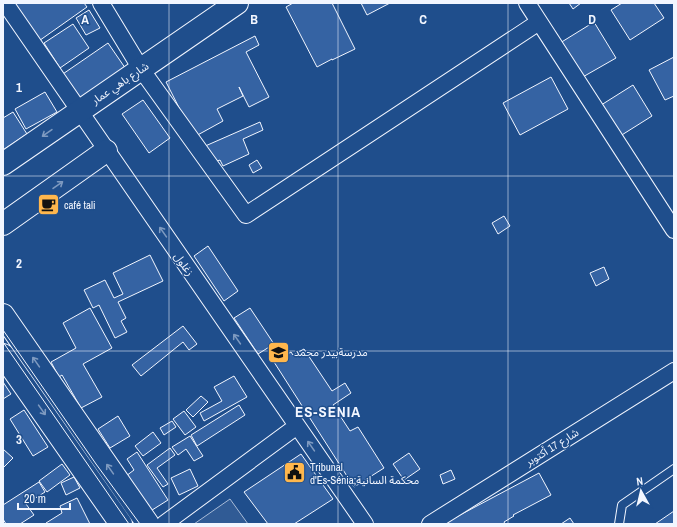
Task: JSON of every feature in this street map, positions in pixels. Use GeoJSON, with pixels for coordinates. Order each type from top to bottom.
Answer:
{"type":"FeatureCollection","features":[{"type":"Feature","properties":{"kind":"main road","name":"شارع باهي عمار"},"geometry":{"type":"LineString","coordinates":[[3,164],[237,3]]}},
{"type":"Feature","properties":{"kind":"main road"},"geometry":{"type":"LineString","coordinates":[[3,224],[106,151]]}},
{"type":"Feature","properties":{"kind":"main road"},"geometry":{"type":"LineString","coordinates":[[3,315],[148,524]]}},
{"type":"Feature","properties":{"kind":"main road"},"geometry":{"type":"LineString","coordinates":[[3,355],[121,524]]}},
{"type":"Feature","properties":{"kind":"street","name":"زغلول"},"geometry":{"type":"LineString","coordinates":[[5,3],[78,111],[297,426],[361,523]]}},
{"type":"Feature","properties":{"kind":"street"},"geometry":{"type":"LineString","coordinates":[[101,3],[141,68],[246,215],[539,22]]}},
{"type":"Feature","properties":{"kind":"street"},"geometry":{"type":"LineString","coordinates":[[526,3],[674,230]]}},
{"type":"Feature","properties":{"kind":"street","name":"شارع 17 أكتوبر"},"geometry":{"type":"LineString","coordinates":[[430,524],[674,371]]}},
{"type":"Feature","properties":{"kind":"street"},"geometry":{"type":"LineString","coordinates":[[164,524],[297,426]]}},
{"type":"Feature","properties":{"kind":"lane"},"geometry":{"type":"LineString","coordinates":[[619,524],[622,504],[674,469]]}},
{"type":"Feature","properties":{"kind":"shaded area"},"geometry":{"type":"Polygon","coordinates":[[[230,499],[248,524],[194,524],[230,499]]]}},
{"type":"Feature","properties":{"kind":"building"},"geometry":{"type":"Polygon","coordinates":[[[13,3],[84,3],[87,7],[36,43],[13,3]]]}},
{"type":"Feature","properties":{"kind":"building"},"geometry":{"type":"Polygon","coordinates":[[[293,3],[332,3],[355,49],[317,67],[286,7],[293,3]]]}},
{"type":"Feature","properties":{"kind":"building"},"geometry":{"type":"Polygon","coordinates":[[[361,3],[390,3],[367,15],[361,3]]]}},
{"type":"Feature","properties":{"kind":"building"},"geometry":{"type":"Polygon","coordinates":[[[569,3],[581,3],[573,9],[569,3]]]}},
{"type":"Feature","properties":{"kind":"building"},"geometry":{"type":"Polygon","coordinates":[[[622,3],[654,3],[664,18],[630,40],[611,10],[622,3]]]}},
{"type":"Feature","properties":{"kind":"building"},"geometry":{"type":"Polygon","coordinates":[[[89,10],[100,28],[86,35],[76,18],[89,10]]]}},
{"type":"Feature","properties":{"kind":"building"},"geometry":{"type":"Polygon","coordinates":[[[594,22],[616,58],[581,78],[560,43],[594,22]]]}},
{"type":"Feature","properties":{"kind":"building"},"geometry":{"type":"Polygon","coordinates":[[[73,24],[89,48],[60,68],[44,43],[73,24]]]}},
{"type":"Feature","properties":{"kind":"building"},"geometry":{"type":"Polygon","coordinates":[[[255,36],[259,45],[246,52],[269,97],[249,107],[239,87],[243,96],[217,109],[223,121],[194,137],[166,82],[255,36]]]}},
{"type":"Feature","properties":{"kind":"building"},"geometry":{"type":"Polygon","coordinates":[[[108,43],[130,75],[79,110],[57,78],[108,43]]]}},
{"type":"Feature","properties":{"kind":"building"},"geometry":{"type":"Polygon","coordinates":[[[674,57],[674,96],[665,100],[649,70],[674,57]]]}},
{"type":"Feature","properties":{"kind":"building"},"geometry":{"type":"Polygon","coordinates":[[[551,77],[568,109],[520,135],[503,103],[551,77]]]}},
{"type":"Feature","properties":{"kind":"building"},"geometry":{"type":"Polygon","coordinates":[[[633,85],[652,116],[617,138],[598,107],[633,85]]]}},
{"type":"Feature","properties":{"kind":"building"},"geometry":{"type":"Polygon","coordinates":[[[45,92],[57,112],[26,129],[15,109],[45,92]]]}},
{"type":"Feature","properties":{"kind":"building"},"geometry":{"type":"Polygon","coordinates":[[[143,100],[170,138],[149,153],[122,114],[143,100]]]}},
{"type":"Feature","properties":{"kind":"building"},"geometry":{"type":"Polygon","coordinates":[[[13,112],[27,134],[3,150],[3,118],[13,112]]]}},
{"type":"Feature","properties":{"kind":"building"},"geometry":{"type":"Polygon","coordinates":[[[260,122],[263,130],[243,139],[249,154],[223,166],[220,160],[210,164],[203,147],[260,122]]]}},
{"type":"Feature","properties":{"kind":"building"},"geometry":{"type":"Polygon","coordinates":[[[257,160],[262,168],[253,173],[249,165],[257,160]]]}},
{"type":"Feature","properties":{"kind":"building"},"geometry":{"type":"Polygon","coordinates":[[[504,216],[510,226],[498,234],[492,223],[504,216]]]}},
{"type":"Feature","properties":{"kind":"building"},"geometry":{"type":"Polygon","coordinates":[[[208,246],[238,291],[224,301],[194,256],[208,246]]]}},
{"type":"Feature","properties":{"kind":"building"},"geometry":{"type":"Polygon","coordinates":[[[150,255],[163,281],[118,302],[126,318],[121,321],[127,332],[115,338],[99,305],[93,308],[84,290],[105,280],[114,298],[123,294],[113,273],[150,255]]]}},
{"type":"Feature","properties":{"kind":"building"},"geometry":{"type":"Polygon","coordinates":[[[604,267],[609,279],[596,286],[590,273],[604,267]]]}},
{"type":"Feature","properties":{"kind":"building"},"geometry":{"type":"Polygon","coordinates":[[[90,308],[112,348],[83,364],[102,397],[81,408],[62,375],[59,377],[51,362],[76,348],[63,323],[90,308]]]}},
{"type":"Feature","properties":{"kind":"building"},"geometry":{"type":"Polygon","coordinates":[[[250,308],[274,344],[258,354],[234,318],[250,308]]]}},
{"type":"Feature","properties":{"kind":"building"},"geometry":{"type":"Polygon","coordinates":[[[183,326],[197,344],[189,350],[183,342],[141,376],[132,365],[183,326]]]}},
{"type":"Feature","properties":{"kind":"building"},"geometry":{"type":"Polygon","coordinates":[[[304,349],[332,391],[345,383],[351,393],[333,405],[350,431],[358,427],[384,468],[354,487],[274,362],[291,352],[293,355],[304,349]]]}},
{"type":"Feature","properties":{"kind":"building"},"geometry":{"type":"Polygon","coordinates":[[[234,376],[247,397],[204,421],[200,413],[222,401],[214,387],[234,376]]]}},
{"type":"Feature","properties":{"kind":"building"},"geometry":{"type":"Polygon","coordinates":[[[3,382],[11,394],[3,399],[3,382]]]}},
{"type":"Feature","properties":{"kind":"building"},"geometry":{"type":"Polygon","coordinates":[[[201,396],[208,402],[193,417],[186,410],[201,396]]]}},
{"type":"Feature","properties":{"kind":"building"},"geometry":{"type":"Polygon","coordinates":[[[239,405],[245,415],[197,446],[191,435],[239,405]]]}},
{"type":"Feature","properties":{"kind":"building"},"geometry":{"type":"Polygon","coordinates":[[[24,410],[48,447],[33,456],[10,419],[24,410]]]}},
{"type":"Feature","properties":{"kind":"building"},"geometry":{"type":"Polygon","coordinates":[[[184,411],[196,427],[185,435],[173,419],[184,411]]]}},
{"type":"Feature","properties":{"kind":"building"},"geometry":{"type":"Polygon","coordinates":[[[118,416],[130,436],[110,448],[98,429],[118,416]]]}},
{"type":"Feature","properties":{"kind":"building"},"geometry":{"type":"Polygon","coordinates":[[[172,421],[176,427],[164,435],[160,428],[172,421]]]}},
{"type":"Feature","properties":{"kind":"building"},"geometry":{"type":"Polygon","coordinates":[[[153,432],[161,443],[143,456],[135,446],[153,432]]]}},
{"type":"Feature","properties":{"kind":"building"},"geometry":{"type":"Polygon","coordinates":[[[190,436],[203,456],[194,461],[186,449],[178,455],[172,447],[190,436]]]}},
{"type":"Feature","properties":{"kind":"building"},"geometry":{"type":"Polygon","coordinates":[[[170,448],[175,455],[157,468],[168,484],[163,487],[147,465],[170,448]]]}},
{"type":"Feature","properties":{"kind":"building"},"geometry":{"type":"Polygon","coordinates":[[[3,449],[13,458],[3,468],[3,449]]]}},
{"type":"Feature","properties":{"kind":"building"},"geometry":{"type":"Polygon","coordinates":[[[137,452],[168,500],[149,512],[126,476],[134,470],[127,459],[137,452]]]}},
{"type":"Feature","properties":{"kind":"building"},"geometry":{"type":"Polygon","coordinates":[[[409,453],[420,469],[404,480],[393,464],[409,453]]]}},
{"type":"Feature","properties":{"kind":"building","name":"Tribunal d'Es-Sénia;محكمة السانية"},"geometry":{"type":"Polygon","coordinates":[[[301,454],[333,499],[294,524],[268,524],[244,492],[301,454]]]}},
{"type":"Feature","properties":{"kind":"building"},"geometry":{"type":"Polygon","coordinates":[[[62,464],[70,475],[47,492],[39,481],[62,464]]]}},
{"type":"Feature","properties":{"kind":"building"},"geometry":{"type":"Polygon","coordinates":[[[190,469],[198,486],[179,495],[171,478],[190,469]]]}},
{"type":"Feature","properties":{"kind":"building"},"geometry":{"type":"Polygon","coordinates":[[[451,470],[455,479],[443,484],[440,475],[451,470]]]}},
{"type":"Feature","properties":{"kind":"building"},"geometry":{"type":"Polygon","coordinates":[[[539,473],[551,495],[513,515],[514,516],[504,522],[505,524],[443,524],[539,473]]]}},
{"type":"Feature","properties":{"kind":"building"},"geometry":{"type":"Polygon","coordinates":[[[74,477],[80,488],[66,495],[61,483],[74,477]]]}},
{"type":"Feature","properties":{"kind":"building"},"geometry":{"type":"Polygon","coordinates":[[[39,482],[45,492],[26,504],[34,515],[20,524],[6,524],[3,519],[3,505],[39,482]]]}},
{"type":"Feature","properties":{"kind":"building"},"geometry":{"type":"Polygon","coordinates":[[[77,498],[90,524],[46,523],[62,513],[60,506],[77,498]]]}},
{"type":"Feature","properties":{"kind":"building"},"geometry":{"type":"Polygon","coordinates":[[[674,511],[674,524],[655,524],[674,511]]]}},
{"type":"Feature","properties":{"kind":"building"},"geometry":{"type":"Polygon","coordinates":[[[570,518],[574,524],[561,524],[570,518]]]}},
{"type":"Feature","properties":{"kind":"tram line"},"geometry":{"type":"LineString","coordinates":[[3,330],[96,464],[140,524]]}},
{"type":"Feature","properties":{"kind":"tram line"},"geometry":{"type":"LineString","coordinates":[[3,342],[129,524]]}},
{"type":"Feature","properties":{"kind":"place","name":"café tali"},"geometry":{"type":"Point","coordinates":[49,205]}},
{"type":"Feature","properties":{"kind":"place","name":"مدرسةبيدر محمد"},"geometry":{"type":"Point","coordinates":[278,352]}},
{"type":"Feature","properties":{"kind":"place","name":"Tribunal d'Es-Sénia;محكمة السانية"},"geometry":{"type":"Point","coordinates":[294,473]}},
{"type":"Feature","properties":{"kind":"district","name":"ES-SENIA"},"geometry":{"type":"Point","coordinates":[328,411]}}]}
